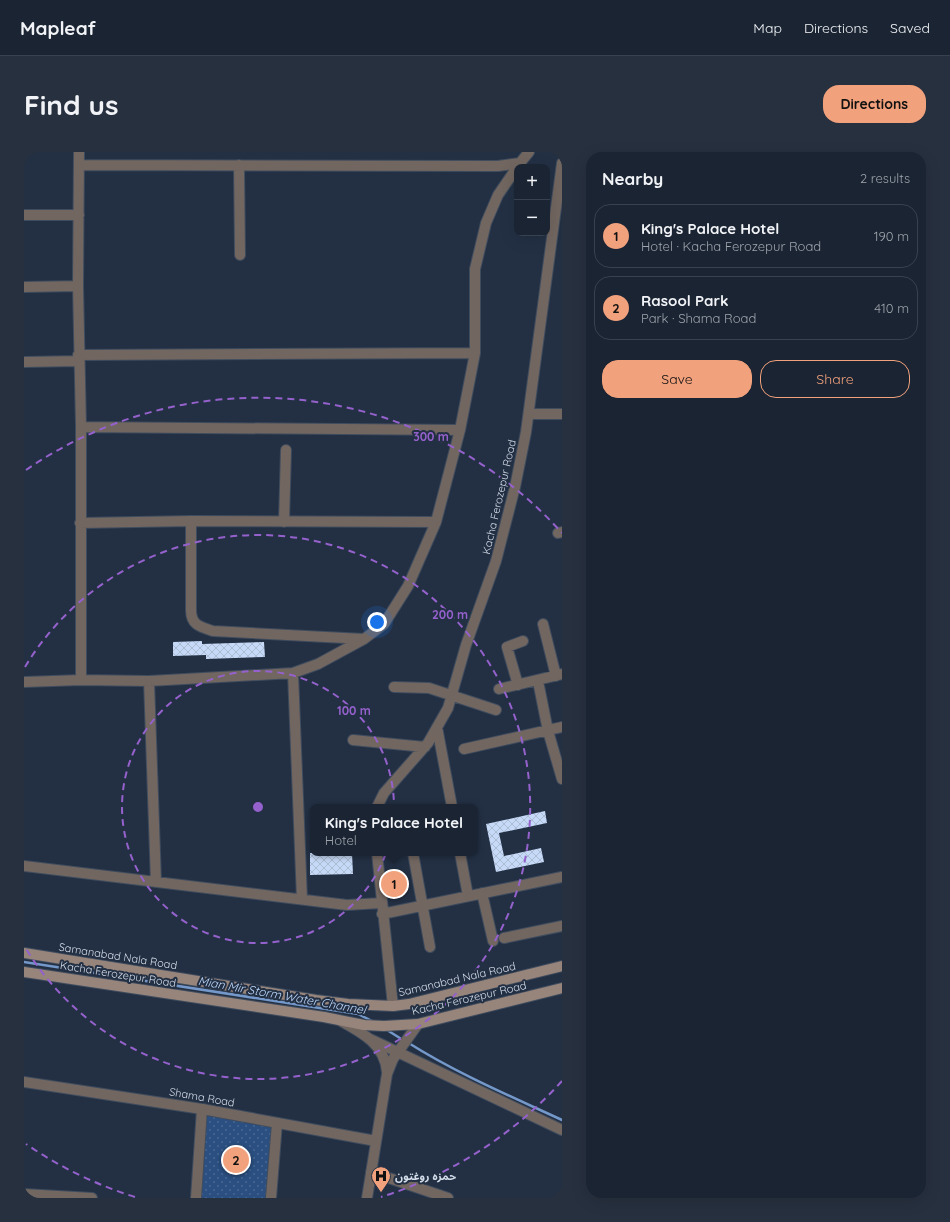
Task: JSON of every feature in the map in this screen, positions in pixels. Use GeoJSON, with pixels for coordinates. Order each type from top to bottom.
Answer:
{"type":"FeatureCollection","features":[{"type":"Feature","properties":{"kind":"main road","name":"Samanabad Nala Road"},"geometry":{"type":"LineString","coordinates":[[24,953],[316,1000],[348,1004],[393,1006],[432,999],[562,966]]}},
{"type":"Feature","properties":{"kind":"main road","name":"Kacha Ferozepur Road"},"geometry":{"type":"LineString","coordinates":[[24,972],[364,1025],[384,1026],[418,1024],[562,988]]}},
{"type":"Feature","properties":{"kind":"street"},"geometry":{"type":"LineString","coordinates":[[79,152],[78,358],[81,427],[81,680]]}},
{"type":"Feature","properties":{"kind":"street"},"geometry":{"type":"LineString","coordinates":[[24,682],[81,680],[149,681],[293,673],[318,664],[364,639],[384,624],[408,586],[436,522],[460,430],[474,353],[474,269],[486,223],[498,195],[520,162],[529,152]]}},
{"type":"Feature","properties":{"kind":"street"},"geometry":{"type":"LineString","coordinates":[[80,165],[498,166],[520,162]]}},
{"type":"Feature","properties":{"kind":"street","name":"Kacha Ferozepur Road"},"geometry":{"type":"LineString","coordinates":[[378,804],[384,793],[425,747],[448,708],[466,645],[496,560],[515,487],[529,414],[562,163]]}},
{"type":"Feature","properties":{"kind":"street"},"geometry":{"type":"LineString","coordinates":[[239,165],[240,255]]}},
{"type":"Feature","properties":{"kind":"street"},"geometry":{"type":"LineString","coordinates":[[24,215],[79,215]]}},
{"type":"Feature","properties":{"kind":"street"},"geometry":{"type":"LineString","coordinates":[[24,287],[78,286]]}},
{"type":"Feature","properties":{"kind":"street"},"geometry":{"type":"LineString","coordinates":[[24,362],[78,358],[474,353]]}},
{"type":"Feature","properties":{"kind":"street"},"geometry":{"type":"LineString","coordinates":[[529,414],[562,414]]}},
{"type":"Feature","properties":{"kind":"street"},"geometry":{"type":"LineString","coordinates":[[81,427],[460,430]]}},
{"type":"Feature","properties":{"kind":"street"},"geometry":{"type":"LineString","coordinates":[[284,522],[286,450]]}},
{"type":"Feature","properties":{"kind":"street"},"geometry":{"type":"LineString","coordinates":[[80,523],[191,521],[436,522]]}},
{"type":"Feature","properties":{"kind":"street"},"geometry":{"type":"LineString","coordinates":[[191,521],[191,619],[197,626],[213,631],[364,639]]}},
{"type":"Feature","properties":{"kind":"street"},"geometry":{"type":"LineString","coordinates":[[499,689],[559,675],[543,624]]}},
{"type":"Feature","properties":{"kind":"street"},"geometry":{"type":"LineString","coordinates":[[518,685],[507,647],[523,641]]}},
{"type":"Feature","properties":{"kind":"street"},"geometry":{"type":"LineString","coordinates":[[293,673],[302,899]]}},
{"type":"Feature","properties":{"kind":"street"},"geometry":{"type":"LineString","coordinates":[[149,681],[156,882]]}},
{"type":"Feature","properties":{"kind":"street"},"geometry":{"type":"LineString","coordinates":[[538,681],[548,731],[562,779]]}},
{"type":"Feature","properties":{"kind":"street"},"geometry":{"type":"LineString","coordinates":[[394,687],[429,688],[496,710]]}},
{"type":"Feature","properties":{"kind":"street"},"geometry":{"type":"LineString","coordinates":[[437,727],[451,804]]}},
{"type":"Feature","properties":{"kind":"street"},"geometry":{"type":"LineString","coordinates":[[464,749],[562,727]]}},
{"type":"Feature","properties":{"kind":"street"},"geometry":{"type":"LineString","coordinates":[[353,740],[425,747]]}},
{"type":"Feature","properties":{"kind":"street"},"geometry":{"type":"LineString","coordinates":[[377,856],[382,914],[393,1006]]}},
{"type":"Feature","properties":{"kind":"street"},"geometry":{"type":"LineString","coordinates":[[414,856],[430,947]]}},
{"type":"Feature","properties":{"kind":"street"},"geometry":{"type":"LineString","coordinates":[[461,856],[468,896]]}},
{"type":"Feature","properties":{"kind":"street"},"geometry":{"type":"LineString","coordinates":[[24,866],[347,905],[381,903]]}},
{"type":"Feature","properties":{"kind":"street"},"geometry":{"type":"LineString","coordinates":[[382,914],[562,877]]}},
{"type":"Feature","properties":{"kind":"street"},"geometry":{"type":"LineString","coordinates":[[482,893],[493,941]]}},
{"type":"Feature","properties":{"kind":"street"},"geometry":{"type":"LineString","coordinates":[[504,938],[562,926]]}},
{"type":"Feature","properties":{"kind":"street"},"geometry":{"type":"LineString","coordinates":[[339,1020],[396,1053],[562,1130]]}},
{"type":"Feature","properties":{"kind":"street"},"geometry":{"type":"LineString","coordinates":[[367,1198],[387,1074],[396,1053],[418,1024]]}},
{"type":"Feature","properties":{"kind":"street"},"geometry":{"type":"LineString","coordinates":[[370,1039],[382,1052],[387,1074]]}},
{"type":"Feature","properties":{"kind":"street","name":"Shama Road"},"geometry":{"type":"LineString","coordinates":[[24,1082],[202,1109],[376,1141]]}},
{"type":"Feature","properties":{"kind":"street"},"geometry":{"type":"LineString","coordinates":[[196,1198],[202,1109]]}},
{"type":"Feature","properties":{"kind":"street"},"geometry":{"type":"LineString","coordinates":[[271,1198],[277,1123]]}},
{"type":"Feature","properties":{"kind":"street"},"geometry":{"type":"LineString","coordinates":[[371,1172],[448,1198]]}},
{"type":"Feature","properties":{"kind":"street"},"geometry":{"type":"LineString","coordinates":[[24,1194],[92,1198]]}},
{"type":"Feature","properties":{"kind":"shaded area"},"geometry":{"type":"Polygon","coordinates":[[[202,1109],[277,1123],[271,1198],[196,1198],[202,1109]]]}},
{"type":"Feature","properties":{"kind":"building"},"geometry":{"type":"Polygon","coordinates":[[[202,641],[202,644],[264,642],[265,657],[206,659],[206,655],[173,656],[173,642],[202,641]]]}},
{"type":"Feature","properties":{"kind":"building"},"geometry":{"type":"Polygon","coordinates":[[[545,811],[547,823],[499,833],[504,856],[541,848],[544,862],[496,872],[486,824],[545,811]]]}},
{"type":"Feature","properties":{"kind":"building"},"geometry":{"type":"Polygon","coordinates":[[[310,856],[352,856],[353,874],[310,875],[310,856]]]}},
{"type":"Feature","properties":{"kind":"waterway","name":"Mian Mir Storm Water Channel"},"geometry":{"type":"LineString","coordinates":[[24,962],[358,1014],[374,1022]]}},
{"type":"Feature","properties":{"kind":"waterway","name":"Mian Mir Storm Water Channel"},"geometry":{"type":"LineString","coordinates":[[387,1030],[403,1040]]}},
{"type":"Feature","properties":{"kind":"waterway","name":"Mian Mir Storm Water Channel"},"geometry":{"type":"LineString","coordinates":[[407,1042],[464,1074],[562,1120]]}},
{"type":"Feature","properties":{"kind":"place","name":"King's Palace Hotel"},"geometry":{"type":"Point","coordinates":[394,884]}},
{"type":"Feature","properties":{"kind":"place","name":"Rasool Park"},"geometry":{"type":"Point","coordinates":[236,1160]}},
{"type":"Feature","properties":{"kind":"place","name":"حمزه روغتون"},"geometry":{"type":"Point","coordinates":[381,1193]}}]}
